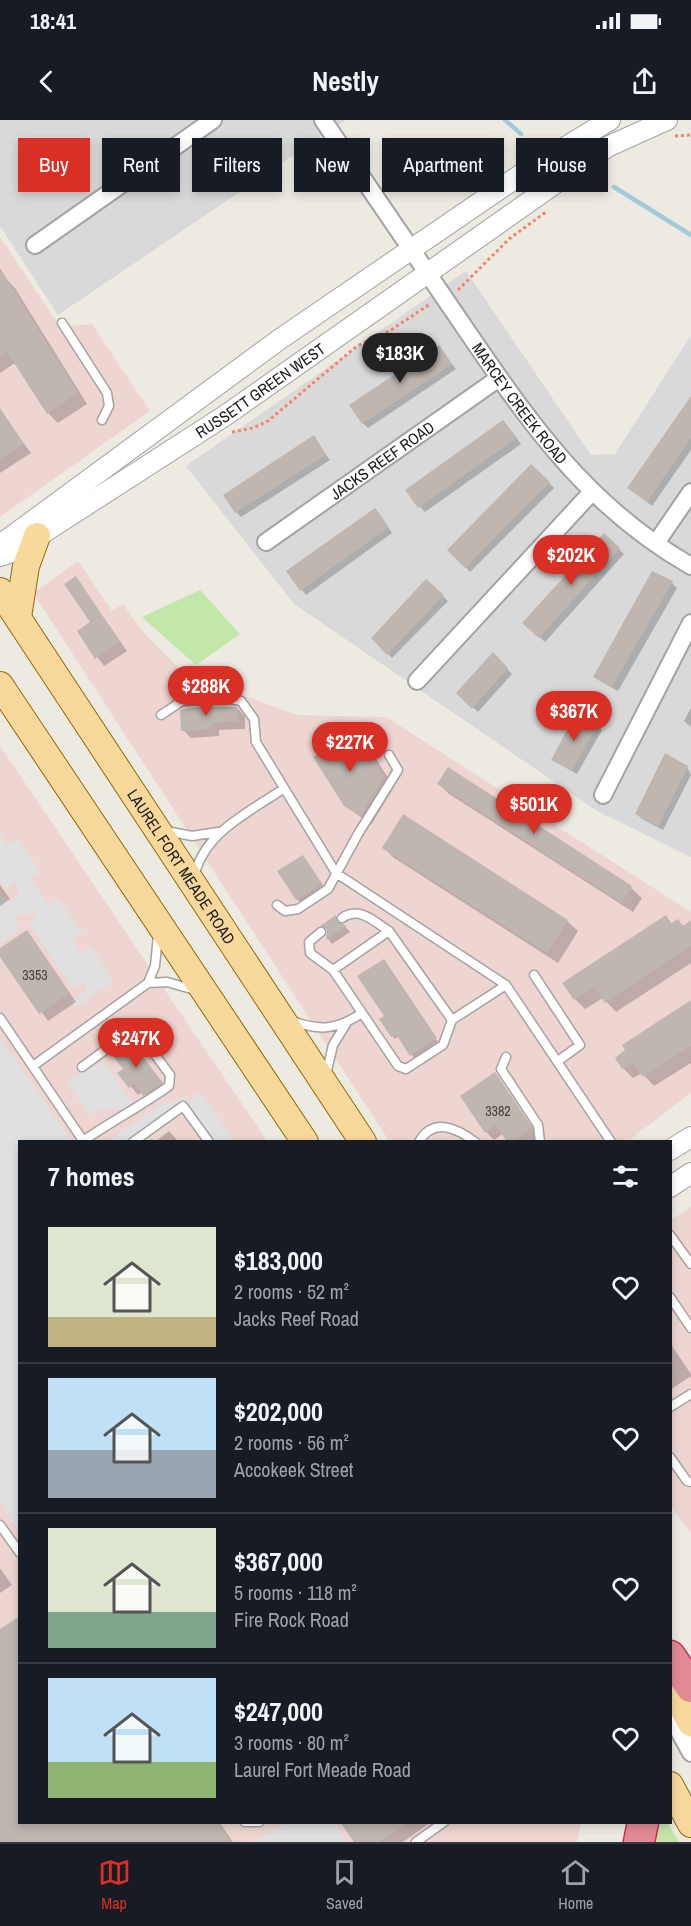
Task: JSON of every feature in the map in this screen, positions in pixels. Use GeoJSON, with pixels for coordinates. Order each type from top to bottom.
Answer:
{"type":"FeatureCollection","features":[{"type":"Feature","properties":{"kind":"highway"},"geometry":{"type":"LineString","coordinates":[[672,1659],[691,1688]]}},
{"type":"Feature","properties":{"kind":"highway"},"geometry":{"type":"LineString","coordinates":[[639,1842],[643,1824]]}},
{"type":"Feature","properties":{"kind":"main road"},"geometry":{"type":"LineString","coordinates":[[18,618],[26,566],[37,537]]}},
{"type":"Feature","properties":{"kind":"main road","name":"LAUREL FORT MEADE ROAD"},"geometry":{"type":"LineString","coordinates":[[0,591],[362,1140]]}},
{"type":"Feature","properties":{"kind":"main road"},"geometry":{"type":"LineString","coordinates":[[0,685],[304,1140]]}},
{"type":"Feature","properties":{"kind":"main road"},"geometry":{"type":"LineString","coordinates":[[672,1688],[691,1723]]}},
{"type":"Feature","properties":{"kind":"main road"},"geometry":{"type":"LineString","coordinates":[[672,1789],[691,1824]]}},
{"type":"Feature","properties":{"kind":"street"},"geometry":{"type":"LineString","coordinates":[[35,245],[213,120]]}},
{"type":"Feature","properties":{"kind":"street","name":"MARCEY CREEK ROAD"},"geometry":{"type":"LineString","coordinates":[[323,120],[499,378],[564,463],[591,493],[624,521],[691,566]]}},
{"type":"Feature","properties":{"kind":"street"},"geometry":{"type":"LineString","coordinates":[[612,120],[624,139]]}},
{"type":"Feature","properties":{"kind":"street","name":"RUSSETT GREEN WEST"},"geometry":{"type":"LineString","coordinates":[[0,545],[280,339],[535,165],[612,120]]}},
{"type":"Feature","properties":{"kind":"street","name":"RUSSETT GREEN WEST"},"geometry":{"type":"LineString","coordinates":[[0,556],[37,537],[226,415],[624,139],[668,129]]}},
{"type":"Feature","properties":{"kind":"street","name":"JACKS REEF ROAD"},"geometry":{"type":"LineString","coordinates":[[266,542],[499,378]]}},
{"type":"Feature","properties":{"kind":"street"},"geometry":{"type":"LineString","coordinates":[[656,543],[691,492]]}},
{"type":"Feature","properties":{"kind":"street"},"geometry":{"type":"LineString","coordinates":[[417,681],[591,493]]}},
{"type":"Feature","properties":{"kind":"street"},"geometry":{"type":"LineString","coordinates":[[603,795],[691,624]]}},
{"type":"Feature","properties":{"kind":"street"},"geometry":{"type":"LineString","coordinates":[[672,1149],[691,1137]]}},
{"type":"Feature","properties":{"kind":"street"},"geometry":{"type":"LineString","coordinates":[[672,1186],[691,1173]]}},
{"type":"Feature","properties":{"kind":"street"},"geometry":{"type":"LineString","coordinates":[[672,1719],[691,1753]]}},
{"type":"Feature","properties":{"kind":"lane"},"geometry":{"type":"LineString","coordinates":[[62,323],[107,393],[109,406],[102,420]]}},
{"type":"Feature","properties":{"kind":"lane"},"geometry":{"type":"LineString","coordinates":[[161,716],[182,701],[230,699],[242,701],[254,719],[256,742],[336,873],[506,985],[610,1140]]}},
{"type":"Feature","properties":{"kind":"lane"},"geometry":{"type":"LineString","coordinates":[[277,904],[285,912],[298,909],[328,889],[398,770],[389,755]]}},
{"type":"Feature","properties":{"kind":"lane"},"geometry":{"type":"LineString","coordinates":[[193,883],[202,853],[219,832],[283,789]]}},
{"type":"Feature","properties":{"kind":"lane"},"geometry":{"type":"LineString","coordinates":[[158,829],[192,836],[219,832]]}},
{"type":"Feature","properties":{"kind":"lane"},"geometry":{"type":"LineString","coordinates":[[342,918],[351,912],[359,912],[390,931],[452,1020]]}},
{"type":"Feature","properties":{"kind":"lane"},"geometry":{"type":"LineString","coordinates":[[33,1066],[148,983],[155,966],[159,938],[154,914]]}},
{"type":"Feature","properties":{"kind":"lane"},"geometry":{"type":"LineString","coordinates":[[333,970],[390,931]]}},
{"type":"Feature","properties":{"kind":"lane"},"geometry":{"type":"LineString","coordinates":[[321,932],[309,942],[310,954],[333,970],[403,1068],[413,1065],[443,1045],[452,1020],[506,985]]}},
{"type":"Feature","properties":{"kind":"lane"},"geometry":{"type":"LineString","coordinates":[[534,975],[580,1045],[558,1061]]}},
{"type":"Feature","properties":{"kind":"lane"},"geometry":{"type":"LineString","coordinates":[[148,983],[167,982],[193,989],[216,1006]]}},
{"type":"Feature","properties":{"kind":"lane"},"geometry":{"type":"LineString","coordinates":[[283,1018],[307,1027],[327,1028],[346,1024],[362,1013]]}},
{"type":"Feature","properties":{"kind":"lane"},"geometry":{"type":"LineString","coordinates":[[0,1018],[83,1140]]}},
{"type":"Feature","properties":{"kind":"lane"},"geometry":{"type":"LineString","coordinates":[[325,1081],[333,1045],[346,1024]]}},
{"type":"Feature","properties":{"kind":"lane"},"geometry":{"type":"LineString","coordinates":[[82,1067],[131,1031],[137,1030],[163,1065],[171,1080],[169,1086],[130,1113],[113,1120],[85,1140]]}},
{"type":"Feature","properties":{"kind":"lane"},"geometry":{"type":"LineString","coordinates":[[506,1057],[501,1070],[538,1125],[540,1140]]}},
{"type":"Feature","properties":{"kind":"lane"},"geometry":{"type":"LineString","coordinates":[[137,1140],[183,1106],[208,1140]]}},
{"type":"Feature","properties":{"kind":"lane"},"geometry":{"type":"LineString","coordinates":[[421,1140],[430,1129],[444,1126],[460,1131],[472,1140]]}},
{"type":"Feature","properties":{"kind":"lane"},"geometry":{"type":"LineString","coordinates":[[672,1238],[691,1264]]}},
{"type":"Feature","properties":{"kind":"lane"},"geometry":{"type":"LineString","coordinates":[[672,1300],[691,1328]]}},
{"type":"Feature","properties":{"kind":"lane"},"geometry":{"type":"LineString","coordinates":[[672,1406],[691,1394]]}},
{"type":"Feature","properties":{"kind":"lane"},"geometry":{"type":"LineString","coordinates":[[672,1460],[687,1481],[691,1482]]}},
{"type":"Feature","properties":{"kind":"lane"},"geometry":{"type":"LineString","coordinates":[[0,1524],[18,1551]]}},
{"type":"Feature","properties":{"kind":"lane"},"geometry":{"type":"LineString","coordinates":[[416,1842],[441,1824]]}},
{"type":"Feature","properties":{"kind":"path"},"geometry":{"type":"LineString","coordinates":[[668,129],[691,135]]}},
{"type":"Feature","properties":{"kind":"path"},"geometry":{"type":"LineString","coordinates":[[225,435],[253,428],[267,421],[357,346],[391,330],[420,309],[463,288],[509,239],[538,220],[552,206]]}},
{"type":"Feature","properties":{"kind":"shaded area"},"geometry":{"type":"Polygon","coordinates":[[[0,120],[346,120],[319,138],[294,138],[294,155],[282,163],[282,138],[192,138],[192,192],[240,192],[58,315],[0,226],[0,120]]]}},
{"type":"Feature","properties":{"kind":"shaded area"},"geometry":{"type":"Polygon","coordinates":[[[0,237],[60,327],[92,324],[150,411],[0,517],[0,237]]]}},
{"type":"Feature","properties":{"kind":"shaded area"},"geometry":{"type":"Polygon","coordinates":[[[466,271],[591,455],[615,454],[691,335],[691,857],[597,811],[294,604],[186,466],[466,271]]]}},
{"type":"Feature","properties":{"kind":"shaded area"},"geometry":{"type":"Polygon","coordinates":[[[78,561],[112,611],[123,604],[143,632],[186,675],[297,715],[386,717],[691,912],[691,1093],[629,1140],[388,1140],[33,593],[78,561]]]}},
{"type":"Feature","properties":{"kind":"shaded area"},"geometry":{"type":"Polygon","coordinates":[[[0,746],[266,1140],[18,1140],[18,1824],[581,1824],[577,1842],[0,1842],[0,746]]]}},
{"type":"Feature","properties":{"kind":"shaded area"},"geometry":{"type":"Polygon","coordinates":[[[0,834],[7,845],[18,839],[40,871],[30,877],[49,905],[59,899],[83,934],[73,940],[81,953],[91,946],[114,981],[76,1007],[71,1001],[87,989],[84,984],[74,990],[29,924],[37,918],[34,914],[22,913],[13,918],[20,930],[0,944],[0,895],[8,903],[12,901],[18,894],[18,885],[15,882],[6,889],[0,880],[0,834]]]}},
{"type":"Feature","properties":{"kind":"shaded area"},"geometry":{"type":"Polygon","coordinates":[[[0,1037],[71,1140],[18,1140],[18,1531],[0,1501],[0,1037]]]}},
{"type":"Feature","properties":{"kind":"shaded area"},"geometry":{"type":"Polygon","coordinates":[[[104,1061],[132,1103],[122,1110],[99,1109],[90,1115],[66,1081],[104,1061]]]}},
{"type":"Feature","properties":{"kind":"shaded area"},"geometry":{"type":"Polygon","coordinates":[[[196,1092],[203,1095],[233,1140],[203,1140],[184,1112],[142,1140],[109,1140],[165,1101],[168,1105],[186,1094],[191,1101],[196,1092]]]}},
{"type":"Feature","properties":{"kind":"shaded area"},"geometry":{"type":"Polygon","coordinates":[[[691,1207],[691,1534],[672,1507],[672,1220],[691,1207]]]}},
{"type":"Feature","properties":{"kind":"shaded area"},"geometry":{"type":"Polygon","coordinates":[[[285,1824],[335,1824],[347,1842],[254,1842],[285,1824]]]}},
{"type":"Feature","properties":{"kind":"green space"},"geometry":{"type":"Polygon","coordinates":[[[200,590],[240,634],[196,665],[142,617],[200,590]]]}},
{"type":"Feature","properties":{"kind":"green space"},"geometry":{"type":"Polygon","coordinates":[[[654,1824],[669,1824],[679,1842],[651,1842],[654,1824]]]}},
{"type":"Feature","properties":{"kind":"building"},"geometry":{"type":"Polygon","coordinates":[[[0,268],[78,393],[47,414],[7,352],[0,357],[0,268]]]}},
{"type":"Feature","properties":{"kind":"building"},"geometry":{"type":"Polygon","coordinates":[[[439,345],[452,364],[362,424],[349,405],[439,345]]]}},
{"type":"Feature","properties":{"kind":"building"},"geometry":{"type":"Polygon","coordinates":[[[691,396],[691,438],[647,502],[627,488],[691,396]]]}},
{"type":"Feature","properties":{"kind":"building"},"geometry":{"type":"Polygon","coordinates":[[[0,408],[24,444],[0,460],[0,408]]]}},
{"type":"Feature","properties":{"kind":"building"},"geometry":{"type":"Polygon","coordinates":[[[503,420],[517,438],[418,508],[405,490],[503,420]]]}},
{"type":"Feature","properties":{"kind":"building"},"geometry":{"type":"Polygon","coordinates":[[[314,435],[326,455],[235,513],[223,495],[314,435]]]}},
{"type":"Feature","properties":{"kind":"building"},"geometry":{"type":"Polygon","coordinates":[[[531,464],[550,482],[465,568],[447,550],[531,464]]]}},
{"type":"Feature","properties":{"kind":"building"},"geometry":{"type":"Polygon","coordinates":[[[375,508],[389,527],[300,591],[286,571],[375,508]]]}},
{"type":"Feature","properties":{"kind":"building"},"geometry":{"type":"Polygon","coordinates":[[[604,533],[620,548],[539,638],[522,623],[604,533]]]}},
{"type":"Feature","properties":{"kind":"building"},"geometry":{"type":"Polygon","coordinates":[[[652,571],[673,581],[612,687],[593,677],[652,571]]]}},
{"type":"Feature","properties":{"kind":"building"},"geometry":{"type":"Polygon","coordinates":[[[76,576],[120,642],[95,659],[77,631],[90,622],[64,584],[76,576]]]}},
{"type":"Feature","properties":{"kind":"building"},"geometry":{"type":"Polygon","coordinates":[[[426,579],[444,595],[387,655],[371,638],[426,579]]]}},
{"type":"Feature","properties":{"kind":"building"},"geometry":{"type":"Polygon","coordinates":[[[493,652],[508,668],[472,709],[456,693],[493,652]]]}},
{"type":"Feature","properties":{"kind":"building"},"geometry":{"type":"Polygon","coordinates":[[[196,707],[237,707],[238,721],[212,723],[212,729],[181,731],[180,710],[196,707]]]}},
{"type":"Feature","properties":{"kind":"building"},"geometry":{"type":"Polygon","coordinates":[[[576,713],[598,724],[572,771],[551,760],[576,713]]]}},
{"type":"Feature","properties":{"kind":"building"},"geometry":{"type":"Polygon","coordinates":[[[343,737],[365,746],[384,776],[360,816],[344,806],[313,757],[343,737]]]}},
{"type":"Feature","properties":{"kind":"building"},"geometry":{"type":"Polygon","coordinates":[[[665,753],[688,766],[658,827],[635,814],[665,753]]]}},
{"type":"Feature","properties":{"kind":"building"},"geometry":{"type":"Polygon","coordinates":[[[448,767],[632,886],[622,903],[437,784],[448,767]]]}},
{"type":"Feature","properties":{"kind":"building"},"geometry":{"type":"Polygon","coordinates":[[[403,814],[568,920],[547,953],[382,848],[403,814]]]}},
{"type":"Feature","properties":{"kind":"building"},"geometry":{"type":"Polygon","coordinates":[[[303,855],[322,884],[296,900],[277,871],[303,855]]]}},
{"type":"Feature","properties":{"kind":"building"},"geometry":{"type":"Polygon","coordinates":[[[336,915],[338,923],[347,926],[326,940],[327,930],[320,926],[336,915]]]}},
{"type":"Feature","properties":{"kind":"building"},"geometry":{"type":"Polygon","coordinates":[[[666,915],[671,923],[678,919],[683,926],[691,920],[691,946],[605,1003],[594,987],[574,1000],[562,983],[666,915]]]}},
{"type":"Feature","properties":{"kind":"building"},"geometry":{"type":"Polygon","coordinates":[[[27,930],[70,993],[39,1014],[0,957],[0,948],[27,930]]]}},
{"type":"Feature","properties":{"kind":"building"},"geometry":{"type":"Polygon","coordinates":[[[384,959],[437,1038],[410,1056],[396,1034],[391,1037],[379,1019],[384,1016],[357,976],[384,959]]]}},
{"type":"Feature","properties":{"kind":"building"},"geometry":{"type":"Polygon","coordinates":[[[691,1000],[691,1046],[643,1077],[632,1063],[622,1069],[615,1058],[625,1050],[622,1045],[691,1000]]]}},
{"type":"Feature","properties":{"kind":"building"},"geometry":{"type":"Polygon","coordinates":[[[132,1041],[162,1083],[143,1096],[135,1084],[129,1088],[117,1073],[123,1069],[112,1055],[132,1041]]]}},
{"type":"Feature","properties":{"kind":"building"},"geometry":{"type":"Polygon","coordinates":[[[495,1072],[532,1127],[516,1140],[506,1140],[496,1125],[485,1133],[460,1096],[495,1072]]]}},
{"type":"Feature","properties":{"kind":"building"},"geometry":{"type":"Polygon","coordinates":[[[18,1617],[18,1824],[219,1824],[231,1842],[0,1842],[0,1629],[18,1617]]]}},
{"type":"Feature","properties":{"kind":"building"},"geometry":{"type":"Polygon","coordinates":[[[341,1824],[405,1824],[380,1842],[354,1842],[341,1824]]]}},
{"type":"Feature","properties":{"kind":"waterway"},"geometry":{"type":"LineString","coordinates":[[505,120],[521,134]]}},
{"type":"Feature","properties":{"kind":"waterway"},"geometry":{"type":"LineString","coordinates":[[614,187],[691,235]]}}]}
